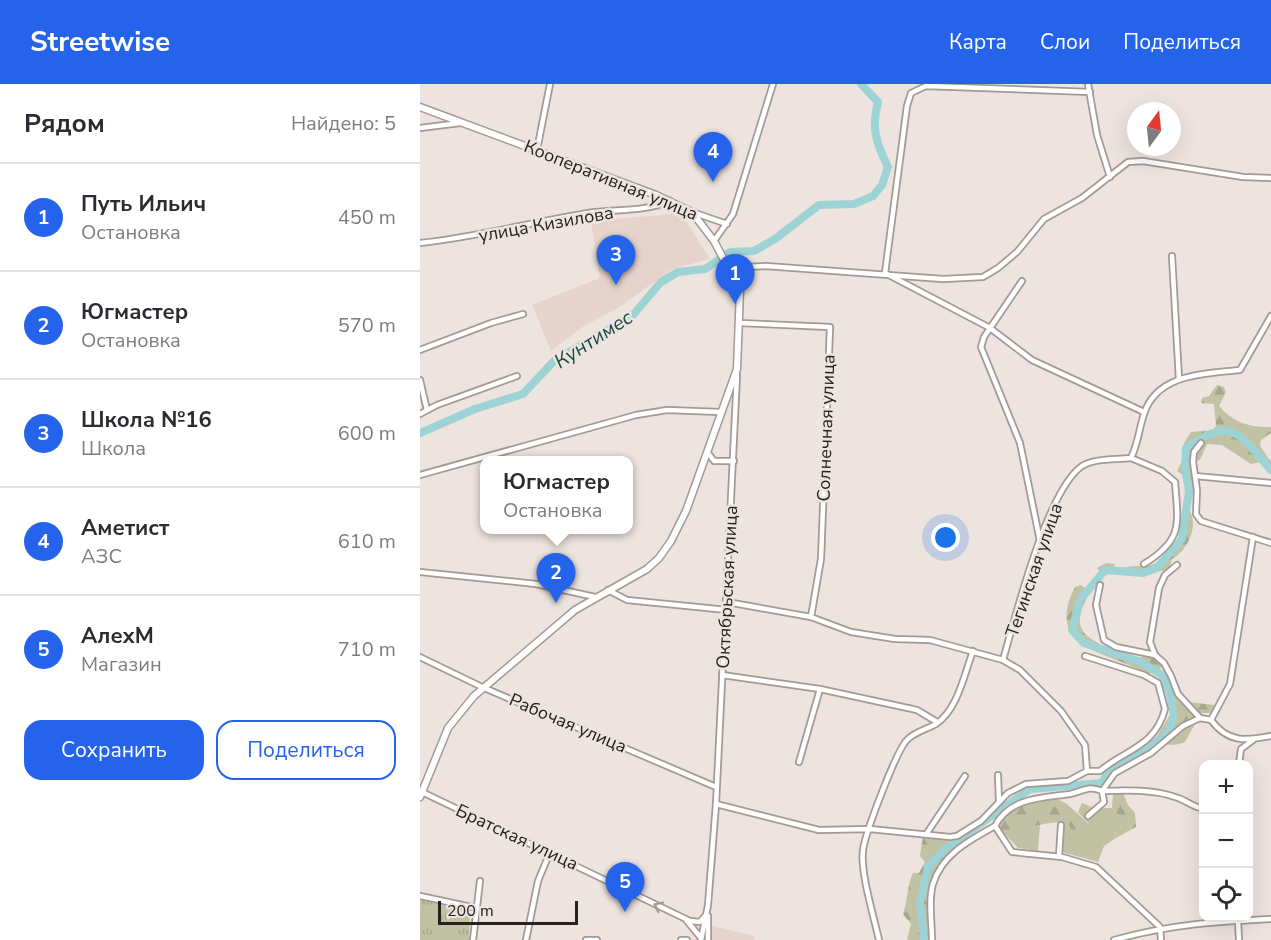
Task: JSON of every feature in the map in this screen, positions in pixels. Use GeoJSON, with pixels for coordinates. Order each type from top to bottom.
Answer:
{"type":"FeatureCollection","features":[{"type":"Feature","properties":{"kind":"main road","name":"Кооперативная улица"},"geometry":{"type":"LineString","coordinates":[[420,108],[537,150],[670,201],[692,212]]}},
{"type":"Feature","properties":{"kind":"main road","name":"Октябрьская улица"},"geometry":{"type":"LineString","coordinates":[[692,212],[714,241],[740,290],[737,369]]}},
{"type":"Feature","properties":{"kind":"main road"},"geometry":{"type":"LineString","coordinates":[[421,793],[448,728],[482,687],[595,597],[631,579],[659,558],[679,526],[737,369]]}},
{"type":"Feature","properties":{"kind":"street"},"geometry":{"type":"LineString","coordinates":[[537,150],[550,84]]}},
{"type":"Feature","properties":{"kind":"street"},"geometry":{"type":"LineString","coordinates":[[714,241],[733,214],[773,84]]}},
{"type":"Feature","properties":{"kind":"street"},"geometry":{"type":"LineString","coordinates":[[1088,84],[1098,135],[1110,177]]}},
{"type":"Feature","properties":{"kind":"street"},"geometry":{"type":"LineString","coordinates":[[885,273],[907,105],[911,93],[926,86],[1089,92]]}},
{"type":"Feature","properties":{"kind":"street"},"geometry":{"type":"LineString","coordinates":[[420,128],[463,122]]}},
{"type":"Feature","properties":{"kind":"street"},"geometry":{"type":"LineString","coordinates":[[727,265],[803,267],[943,279],[983,277],[1017,252],[1044,219],[1082,198],[1128,162],[1143,161],[1243,177],[1271,178]]}},
{"type":"Feature","properties":{"kind":"street","name":"улица Кизилова"},"geometry":{"type":"LineString","coordinates":[[420,243],[473,237],[588,213],[651,208],[670,201]]}},
{"type":"Feature","properties":{"kind":"street","name":"Кооперативная улица"},"geometry":{"type":"LineString","coordinates":[[692,212],[727,224]]}},
{"type":"Feature","properties":{"kind":"street"},"geometry":{"type":"LineString","coordinates":[[1172,256],[1179,379]]}},
{"type":"Feature","properties":{"kind":"street"},"geometry":{"type":"LineString","coordinates":[[740,290],[749,267]]}},
{"type":"Feature","properties":{"kind":"street"},"geometry":{"type":"LineString","coordinates":[[885,273],[990,328],[1032,360],[1144,412]]}},
{"type":"Feature","properties":{"kind":"street"},"geometry":{"type":"LineString","coordinates":[[1022,281],[990,328],[981,347],[1020,443],[1040,542]]}},
{"type":"Feature","properties":{"kind":"street"},"geometry":{"type":"LineString","coordinates":[[420,350],[491,323],[523,314]]}},
{"type":"Feature","properties":{"kind":"street"},"geometry":{"type":"LineString","coordinates":[[1131,459],[1137,445],[1144,412],[1153,396],[1163,387],[1179,379],[1240,370],[1271,316]]}},
{"type":"Feature","properties":{"kind":"street","name":"Солнечная улица"},"geometry":{"type":"LineString","coordinates":[[740,323],[830,327],[822,558],[811,617]]}},
{"type":"Feature","properties":{"kind":"street","name":"Октябрьская улица"},"geometry":{"type":"LineString","coordinates":[[700,940],[708,905],[716,804],[737,369]]}},
{"type":"Feature","properties":{"kind":"street"},"geometry":{"type":"LineString","coordinates":[[420,414],[517,376]]}},
{"type":"Feature","properties":{"kind":"street"},"geometry":{"type":"LineString","coordinates":[[420,380],[427,410]]}},
{"type":"Feature","properties":{"kind":"street"},"geometry":{"type":"LineString","coordinates":[[488,456],[636,415],[667,410],[722,410],[731,406],[736,411]]}},
{"type":"Feature","properties":{"kind":"street"},"geometry":{"type":"LineString","coordinates":[[1201,443],[1194,452],[1196,514],[1201,521],[1271,543]]}},
{"type":"Feature","properties":{"kind":"street"},"geometry":{"type":"LineString","coordinates":[[709,445],[709,457],[714,460]]}},
{"type":"Feature","properties":{"kind":"street"},"geometry":{"type":"LineString","coordinates":[[420,475],[480,458]]}},
{"type":"Feature","properties":{"kind":"street","name":"Тегинская улица"},"geometry":{"type":"LineString","coordinates":[[1003,660],[1040,542],[1055,505],[1079,468],[1090,462],[1131,459],[1162,471],[1175,482],[1179,522],[1172,542],[1163,552],[1144,564]]}},
{"type":"Feature","properties":{"kind":"street"},"geometry":{"type":"LineString","coordinates":[[699,475],[708,463],[714,460],[734,461]]}},
{"type":"Feature","properties":{"kind":"street"},"geometry":{"type":"LineString","coordinates":[[1194,476],[1271,483]]}},
{"type":"Feature","properties":{"kind":"street"},"geometry":{"type":"LineString","coordinates":[[1211,720],[1230,684],[1253,537]]}},
{"type":"Feature","properties":{"kind":"street"},"geometry":{"type":"LineString","coordinates":[[1177,566],[1165,575],[1159,588],[1150,642],[1155,655],[1164,663],[1178,694],[1200,718]]}},
{"type":"Feature","properties":{"kind":"street"},"geometry":{"type":"LineString","coordinates":[[420,572],[536,584],[595,597]]}},
{"type":"Feature","properties":{"kind":"street"},"geometry":{"type":"LineString","coordinates":[[1100,585],[1096,605],[1104,640],[1116,647],[1155,655]]}},
{"type":"Feature","properties":{"kind":"street"},"geometry":{"type":"LineString","coordinates":[[608,590],[627,600],[727,610]]}},
{"type":"Feature","properties":{"kind":"street"},"geometry":{"type":"LineString","coordinates":[[727,602],[811,617],[851,632],[895,639],[930,640],[1003,660],[1020,670],[1061,711],[1085,745],[1088,771]]}},
{"type":"Feature","properties":{"kind":"street"},"geometry":{"type":"LineString","coordinates":[[879,940],[863,850],[899,751],[907,739],[938,723],[958,694],[973,651]]}},
{"type":"Feature","properties":{"kind":"street"},"geometry":{"type":"LineString","coordinates":[[716,804],[819,830],[870,829],[957,836],[981,821],[1008,793],[1026,784],[1068,781],[1088,771],[1100,771],[1117,757],[1152,737],[1165,709],[1158,683],[1144,675],[1085,656]]}},
{"type":"Feature","properties":{"kind":"street","name":"Рабочая улица"},"geometry":{"type":"LineString","coordinates":[[420,657],[482,687],[716,787]]}},
{"type":"Feature","properties":{"kind":"street"},"geometry":{"type":"LineString","coordinates":[[722,675],[820,689],[917,711],[938,723]]}},
{"type":"Feature","properties":{"kind":"street"},"geometry":{"type":"LineString","coordinates":[[800,762],[820,689]]}},
{"type":"Feature","properties":{"kind":"street"},"geometry":{"type":"LineString","coordinates":[[1109,789],[1115,773],[1151,753],[1183,726],[1200,718],[1211,720],[1228,736],[1238,740],[1253,740],[1271,736]]}},
{"type":"Feature","properties":{"kind":"street"},"geometry":{"type":"LineString","coordinates":[[1240,760],[1241,748],[1253,740]]}},
{"type":"Feature","properties":{"kind":"street"},"geometry":{"type":"LineString","coordinates":[[998,775],[999,802]]}},
{"type":"Feature","properties":{"kind":"street"},"geometry":{"type":"LineString","coordinates":[[927,833],[965,776]]}},
{"type":"Feature","properties":{"kind":"street"},"geometry":{"type":"LineString","coordinates":[[932,940],[932,886],[942,866],[961,845],[995,826],[1010,808],[1039,797],[1070,794],[1089,787],[1102,791],[1135,790],[1178,798],[1192,807],[1199,808]]}},
{"type":"Feature","properties":{"kind":"street"},"geometry":{"type":"LineString","coordinates":[[1088,816],[1102,806],[1102,791]]}},
{"type":"Feature","properties":{"kind":"street","name":"Братская улица"},"geometry":{"type":"LineString","coordinates":[[421,793],[550,852],[685,919]]}},
{"type":"Feature","properties":{"kind":"street"},"geometry":{"type":"LineString","coordinates":[[1059,856],[1061,825]]}},
{"type":"Feature","properties":{"kind":"street"},"geometry":{"type":"LineString","coordinates":[[995,826],[1012,852],[1059,856],[1096,867],[1160,927],[1161,940]]}},
{"type":"Feature","properties":{"kind":"street"},"geometry":{"type":"LineString","coordinates":[[526,940],[538,881],[550,852]]}},
{"type":"Feature","properties":{"kind":"street"},"geometry":{"type":"LineString","coordinates":[[473,940],[480,881]]}},
{"type":"Feature","properties":{"kind":"street"},"geometry":{"type":"LineString","coordinates":[[420,896],[476,908]]}},
{"type":"Feature","properties":{"kind":"street"},"geometry":{"type":"LineString","coordinates":[[708,905],[708,940]]}},
{"type":"Feature","properties":{"kind":"street"},"geometry":{"type":"LineString","coordinates":[[685,919],[699,923],[707,912]]}},
{"type":"Feature","properties":{"kind":"street"},"geometry":{"type":"LineString","coordinates":[[685,919],[700,940]]}},
{"type":"Feature","properties":{"kind":"street"},"geometry":{"type":"LineString","coordinates":[[1253,919],[1271,919]]}},
{"type":"Feature","properties":{"kind":"street"},"geometry":{"type":"LineString","coordinates":[[1114,940],[1160,927],[1199,922]]}},
{"type":"Feature","properties":{"kind":"street"},"geometry":{"type":"LineString","coordinates":[[1238,922],[1239,940]]}},
{"type":"Feature","properties":{"kind":"street"},"geometry":{"type":"LineString","coordinates":[[586,940],[597,940]]}},
{"type":"Feature","properties":{"kind":"street"},"geometry":{"type":"LineString","coordinates":[[681,940],[687,940]]}},
{"type":"Feature","properties":{"kind":"shaded area"},"geometry":{"type":"Polygon","coordinates":[[[673,214],[687,223],[710,259],[672,269],[618,308],[584,326],[551,351],[532,305],[600,278],[591,221],[673,214]]]}},
{"type":"Feature","properties":{"kind":"shaded area"},"geometry":{"type":"Polygon","coordinates":[[[712,926],[755,936],[754,940],[706,940],[712,926]]]}},
{"type":"Feature","properties":{"kind":"green space"},"geometry":{"type":"Polygon","coordinates":[[[1217,385],[1224,387],[1226,392],[1219,406],[1224,412],[1249,425],[1271,427],[1271,433],[1261,440],[1260,446],[1271,462],[1271,473],[1260,462],[1251,464],[1222,445],[1207,444],[1200,460],[1193,462],[1195,494],[1191,494],[1186,488],[1184,476],[1177,471],[1183,459],[1184,443],[1191,432],[1213,430],[1216,426],[1214,404],[1201,403],[1202,398],[1209,396],[1217,385]]]}},
{"type":"Feature","properties":{"kind":"green space"},"geometry":{"type":"Polygon","coordinates":[[[1185,506],[1193,519],[1193,527],[1188,542],[1184,549],[1172,559],[1169,570],[1143,573],[1123,571],[1104,575],[1097,568],[1106,563],[1115,564],[1114,567],[1120,568],[1148,566],[1159,562],[1166,557],[1177,542],[1182,525],[1182,508],[1185,506]]]}},
{"type":"Feature","properties":{"kind":"green space"},"geometry":{"type":"Polygon","coordinates":[[[1081,585],[1089,592],[1080,617],[1081,628],[1085,633],[1115,657],[1127,660],[1149,657],[1161,663],[1161,668],[1152,673],[1146,673],[1099,653],[1074,636],[1067,624],[1067,608],[1075,587],[1081,585]]]}},
{"type":"Feature","properties":{"kind":"green space"},"geometry":{"type":"Polygon","coordinates":[[[1162,677],[1169,677],[1181,701],[1214,705],[1213,713],[1201,713],[1185,742],[1173,745],[1156,738],[1171,713],[1162,677]]]}},
{"type":"Feature","properties":{"kind":"green space"},"geometry":{"type":"Polygon","coordinates":[[[1115,793],[1123,793],[1128,805],[1135,813],[1136,827],[1116,838],[1115,831],[1122,828],[1119,816],[1112,808],[1115,793]]]}},
{"type":"Feature","properties":{"kind":"green space"},"geometry":{"type":"Polygon","coordinates":[[[1053,797],[1067,804],[1090,825],[1092,836],[1077,834],[1067,822],[1040,825],[1015,836],[1002,832],[1000,820],[1011,809],[1039,799],[1053,797]]]}},
{"type":"Feature","properties":{"kind":"green space"},"geometry":{"type":"Polygon","coordinates":[[[1082,803],[1094,808],[1112,808],[1119,816],[1122,828],[1115,831],[1116,838],[1104,846],[1098,862],[1062,852],[1064,822],[1090,825],[1078,812],[1082,803]]]}},
{"type":"Feature","properties":{"kind":"green space"},"geometry":{"type":"Polygon","coordinates":[[[1040,825],[1038,851],[1018,848],[1005,834],[1015,836],[1025,829],[1040,825]]]}},
{"type":"Feature","properties":{"kind":"green space"},"geometry":{"type":"Polygon","coordinates":[[[923,836],[957,836],[961,845],[942,866],[932,886],[929,940],[907,940],[911,924],[903,914],[913,873],[919,873],[925,862],[920,856],[923,836]]]}},
{"type":"Feature","properties":{"kind":"green space"},"geometry":{"type":"Polygon","coordinates":[[[420,898],[470,909],[469,940],[420,940],[420,898]]]}},
{"type":"Feature","properties":{"kind":"waterway","name":"Кунтимес"},"geometry":{"type":"LineString","coordinates":[[420,433],[475,409],[523,394],[554,361],[633,315],[661,282],[678,272],[705,269],[730,252],[754,251],[775,239],[819,205],[854,204],[873,196],[882,185],[888,167],[876,135],[875,120],[878,102],[861,84]]}},
{"type":"Feature","properties":{"kind":"waterway"},"geometry":{"type":"LineString","coordinates":[[924,940],[920,903],[928,867],[946,848],[1030,789],[1102,783],[1110,768],[1139,754],[1168,733],[1174,715],[1170,694],[1162,675],[1141,662],[1084,643],[1072,630],[1080,600],[1105,570],[1143,573],[1157,568],[1182,539],[1189,491],[1185,468],[1186,448],[1215,432],[1235,433],[1271,470]]}},
{"type":"Feature","properties":{"kind":"place","name":"Аметист"},"geometry":{"type":"Point","coordinates":[713,182]}},
{"type":"Feature","properties":{"kind":"place","name":"Школа №16"},"geometry":{"type":"Point","coordinates":[616,285]}},
{"type":"Feature","properties":{"kind":"place","name":"Путь Ильич"},"geometry":{"type":"Point","coordinates":[735,304]}},
{"type":"Feature","properties":{"kind":"place","name":"Югмастер"},"geometry":{"type":"Point","coordinates":[556,603]}},
{"type":"Feature","properties":{"kind":"place","name":"АлехМ"},"geometry":{"type":"Point","coordinates":[625,912]}}]}
